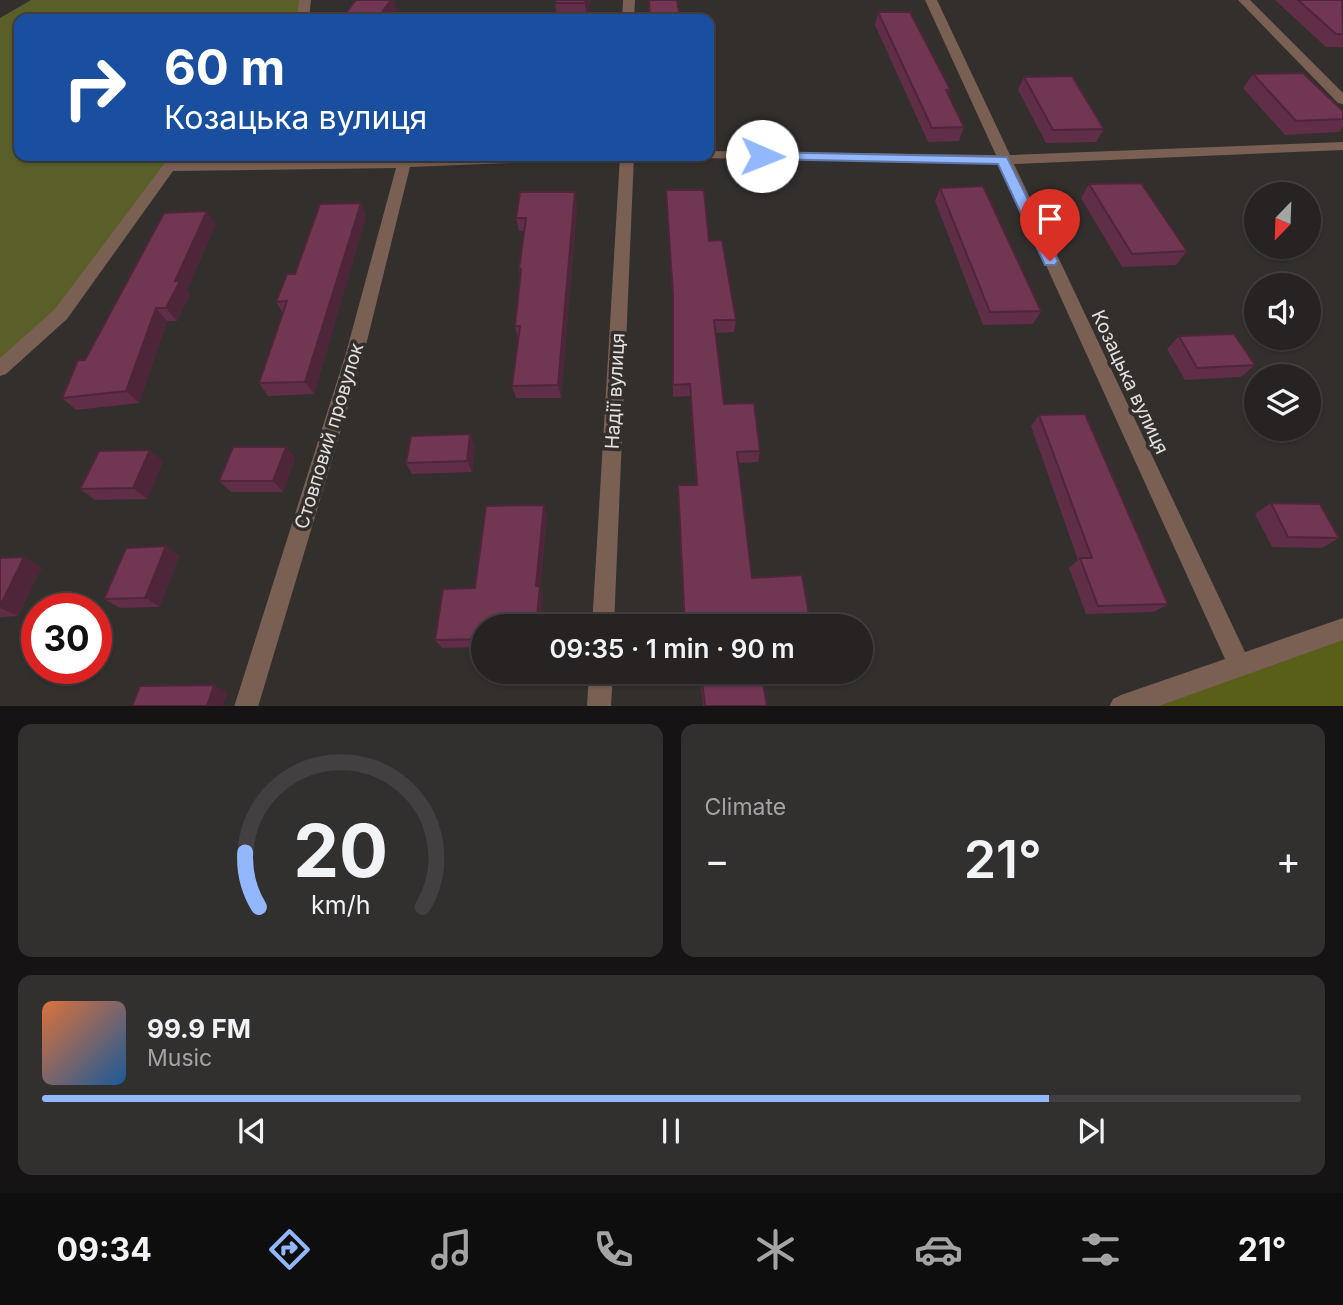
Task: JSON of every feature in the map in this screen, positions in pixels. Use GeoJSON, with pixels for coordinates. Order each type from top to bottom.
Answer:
{"type":"FeatureCollection","features":[{"type":"Feature","properties":{"kind":"street","name":"Козацька вулиця"},"geometry":{"type":"LineString","coordinates":[[930,0],[1240,666]]}},
{"type":"Feature","properties":{"kind":"street"},"geometry":{"type":"LineString","coordinates":[[1244,0],[1343,100]]}},
{"type":"Feature","properties":{"kind":"street"},"geometry":{"type":"LineString","coordinates":[[714,155],[1003,160],[1343,146]]}},
{"type":"Feature","properties":{"kind":"street"},"geometry":{"type":"LineString","coordinates":[[0,369],[61,314],[174,161],[455,161]]}},
{"type":"Feature","properties":{"kind":"street","name":"Надії вулиця"},"geometry":{"type":"LineString","coordinates":[[604,614],[627,161]]}},
{"type":"Feature","properties":{"kind":"street","name":"Стовповий провулок"},"geometry":{"type":"LineString","coordinates":[[246,706],[355,353],[404,163]]}},
{"type":"Feature","properties":{"kind":"street"},"geometry":{"type":"LineString","coordinates":[[1121,706],[1343,629]]}},
{"type":"Feature","properties":{"kind":"street"},"geometry":{"type":"LineString","coordinates":[[599,706],[600,684]]}},
{"type":"Feature","properties":{"kind":"green space"},"geometry":{"type":"Polygon","coordinates":[[[31,0],[305,0],[304,14],[14,14],[14,161],[173,161],[61,314],[0,369],[0,18],[31,0]]]}},
{"type":"Feature","properties":{"kind":"green space"},"geometry":{"type":"Polygon","coordinates":[[[1343,629],[1343,706],[1124,706],[1343,629]]]}},
{"type":"Feature","properties":{"kind":"building"},"geometry":{"type":"Polygon","coordinates":[[[356,0],[391,0],[381,14],[345,14],[356,0]]]}},
{"type":"Feature","properties":{"kind":"building"},"geometry":{"type":"Polygon","coordinates":[[[556,0],[586,0],[585,3],[555,3],[556,0]]]}},
{"type":"Feature","properties":{"kind":"building"},"geometry":{"type":"Polygon","coordinates":[[[649,0],[677,0],[679,14],[650,14],[649,0]]]}},
{"type":"Feature","properties":{"kind":"building"},"geometry":{"type":"Polygon","coordinates":[[[1298,0],[1342,0],[1343,34],[1336,34],[1298,0]]]}},
{"type":"Feature","properties":{"kind":"building"},"geometry":{"type":"Polygon","coordinates":[[[878,12],[910,12],[950,89],[946,90],[964,127],[932,128],[878,12]]]}},
{"type":"Feature","properties":{"kind":"building"},"geometry":{"type":"Polygon","coordinates":[[[1303,73],[1343,111],[1343,119],[1296,121],[1253,74],[1303,73]]]}},
{"type":"Feature","properties":{"kind":"building"},"geometry":{"type":"Polygon","coordinates":[[[1072,76],[1104,129],[1053,130],[1024,77],[1072,76]]]}},
{"type":"Feature","properties":{"kind":"building"},"geometry":{"type":"Polygon","coordinates":[[[1141,183],[1187,251],[1132,254],[1089,184],[1141,183]]]}},
{"type":"Feature","properties":{"kind":"building"},"geometry":{"type":"Polygon","coordinates":[[[983,186],[1041,311],[990,312],[940,188],[983,186]]]}},
{"type":"Feature","properties":{"kind":"building"},"geometry":{"type":"Polygon","coordinates":[[[666,190],[704,190],[709,241],[722,240],[736,320],[714,320],[724,404],[754,403],[760,451],[737,452],[752,578],[802,575],[809,614],[684,614],[678,485],[697,485],[690,384],[673,385],[673,295],[666,190]]]}},
{"type":"Feature","properties":{"kind":"building"},"geometry":{"type":"Polygon","coordinates":[[[520,192],[575,192],[558,385],[512,386],[520,326],[515,326],[526,218],[516,218],[520,192]]]}},
{"type":"Feature","properties":{"kind":"building"},"geometry":{"type":"Polygon","coordinates":[[[361,203],[305,382],[259,383],[287,301],[276,302],[287,274],[295,274],[320,204],[361,203]]]}},
{"type":"Feature","properties":{"kind":"building"},"geometry":{"type":"Polygon","coordinates":[[[207,211],[175,281],[180,281],[166,308],[156,308],[126,391],[62,398],[78,360],[85,360],[164,213],[207,211]]]}},
{"type":"Feature","properties":{"kind":"building"},"geometry":{"type":"Polygon","coordinates":[[[1234,334],[1254,364],[1197,368],[1179,336],[1234,334]]]}},
{"type":"Feature","properties":{"kind":"building"},"geometry":{"type":"Polygon","coordinates":[[[1085,414],[1168,604],[1098,606],[1080,558],[1092,558],[1039,415],[1085,414]]]}},
{"type":"Feature","properties":{"kind":"building"},"geometry":{"type":"Polygon","coordinates":[[[470,434],[467,461],[406,463],[411,436],[470,434]]]}},
{"type":"Feature","properties":{"kind":"building"},"geometry":{"type":"Polygon","coordinates":[[[233,447],[286,447],[273,481],[219,481],[233,447]]]}},
{"type":"Feature","properties":{"kind":"building"},"geometry":{"type":"Polygon","coordinates":[[[150,450],[133,488],[80,489],[99,451],[150,450]]]}},
{"type":"Feature","properties":{"kind":"building"},"geometry":{"type":"Polygon","coordinates":[[[1271,503],[1320,504],[1339,538],[1288,537],[1271,503]]]}},
{"type":"Feature","properties":{"kind":"building"},"geometry":{"type":"Polygon","coordinates":[[[544,505],[536,586],[540,586],[537,614],[471,614],[471,639],[435,640],[443,589],[475,588],[486,506],[544,505]]]}},
{"type":"Feature","properties":{"kind":"building"},"geometry":{"type":"Polygon","coordinates":[[[166,546],[145,598],[112,599],[112,593],[107,593],[126,548],[166,546]]]}},
{"type":"Feature","properties":{"kind":"building"},"geometry":{"type":"Polygon","coordinates":[[[24,557],[0,606],[0,558],[24,557]]]}},
{"type":"Feature","properties":{"kind":"building"},"geometry":{"type":"Polygon","coordinates":[[[702,684],[763,684],[767,706],[705,706],[702,684]]]}},
{"type":"Feature","properties":{"kind":"building"},"geometry":{"type":"Polygon","coordinates":[[[214,685],[207,706],[132,706],[140,686],[214,685]]]}},
{"type":"Feature","properties":{"kind":"route"},"geometry":{"type":"LineString","coordinates":[[762,156],[1003,160],[1050,261]]}}]}
